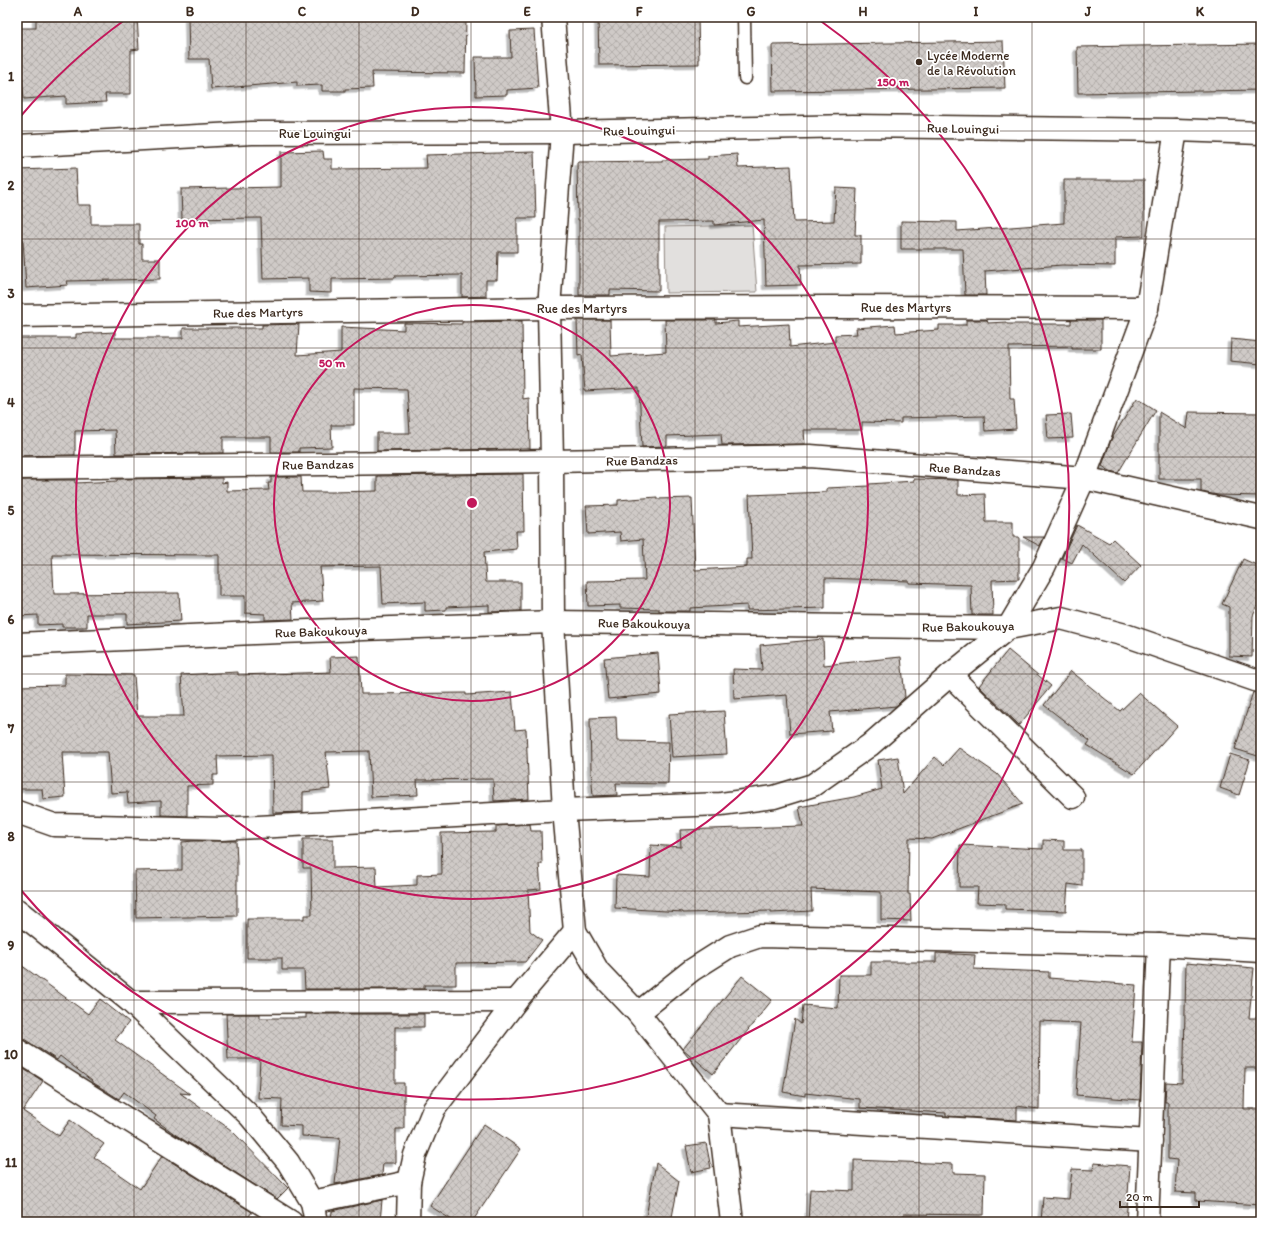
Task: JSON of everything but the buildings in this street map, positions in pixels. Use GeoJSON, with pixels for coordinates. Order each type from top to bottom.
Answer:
{"type":"FeatureCollection","features":[{"type":"Feature","properties":{"kind":"street"},"geometry":{"type":"LineString","coordinates":[[553,17],[562,132],[549,308],[553,622],[564,810],[575,932],[598,971],[638,1013],[719,1114],[732,1222]]}},
{"type":"Feature","properties":{"kind":"street","name":"Rue Louingui"},"geometry":{"type":"LineString","coordinates":[[17,146],[252,133],[562,132],[853,126],[1176,130],[1261,133]]}},
{"type":"Feature","properties":{"kind":"street"},"geometry":{"type":"LineString","coordinates":[[17,812],[54,824],[106,827],[221,829],[564,810],[721,804],[774,797],[813,785],[870,745],[950,675],[1008,628],[1044,567],[1084,478],[1147,308],[1176,130]]}},
{"type":"Feature","properties":{"kind":"street","name":"Rue des Martyrs"},"geometry":{"type":"LineString","coordinates":[[17,316],[549,308],[1147,308]]}},
{"type":"Feature","properties":{"kind":"street","name":"Rue Bandzas"},"geometry":{"type":"LineString","coordinates":[[17,468],[810,456],[1084,478],[1261,518]]}},
{"type":"Feature","properties":{"kind":"street","name":"Rue Bakoukouya"},"geometry":{"type":"LineString","coordinates":[[17,644],[254,633],[553,622],[1008,628],[1061,618],[1125,635],[1261,682]]}},
{"type":"Feature","properties":{"kind":"street"},"geometry":{"type":"LineString","coordinates":[[950,675],[1073,797]]}},
{"type":"Feature","properties":{"kind":"street"},"geometry":{"type":"LineString","coordinates":[[17,910],[130,1002],[250,1116],[288,1162],[314,1212],[409,1182]]}},
{"type":"Feature","properties":{"kind":"street"},"geometry":{"type":"LineString","coordinates":[[408,1222],[409,1182],[415,1155],[434,1109],[516,1001],[575,932]]}},
{"type":"Feature","properties":{"kind":"street"},"geometry":{"type":"LineString","coordinates":[[638,1013],[692,970],[730,946],[760,936],[1159,945],[1261,951]]}},
{"type":"Feature","properties":{"kind":"street"},"geometry":{"type":"LineString","coordinates":[[1147,1222],[1159,945]]}},
{"type":"Feature","properties":{"kind":"street"},"geometry":{"type":"LineString","coordinates":[[130,1002],[516,1001]]}},
{"type":"Feature","properties":{"kind":"street"},"geometry":{"type":"LineString","coordinates":[[17,1050],[291,1222]]}},
{"type":"Feature","properties":{"kind":"street"},"geometry":{"type":"LineString","coordinates":[[719,1114],[1151,1141]]}},
{"type":"Feature","properties":{"kind":"lane"},"geometry":{"type":"LineString","coordinates":[[744,17],[745,78]]}},
{"type":"Feature","properties":{"kind":"shaded area"},"geometry":{"type":"Polygon","coordinates":[[[752,225],[757,292],[666,293],[665,227],[752,225]]]}},
{"type":"Feature","properties":{"kind":"place","name":"Lycée Moderne de la Révolution"},"geometry":{"type":"Point","coordinates":[919,62]}}]}
